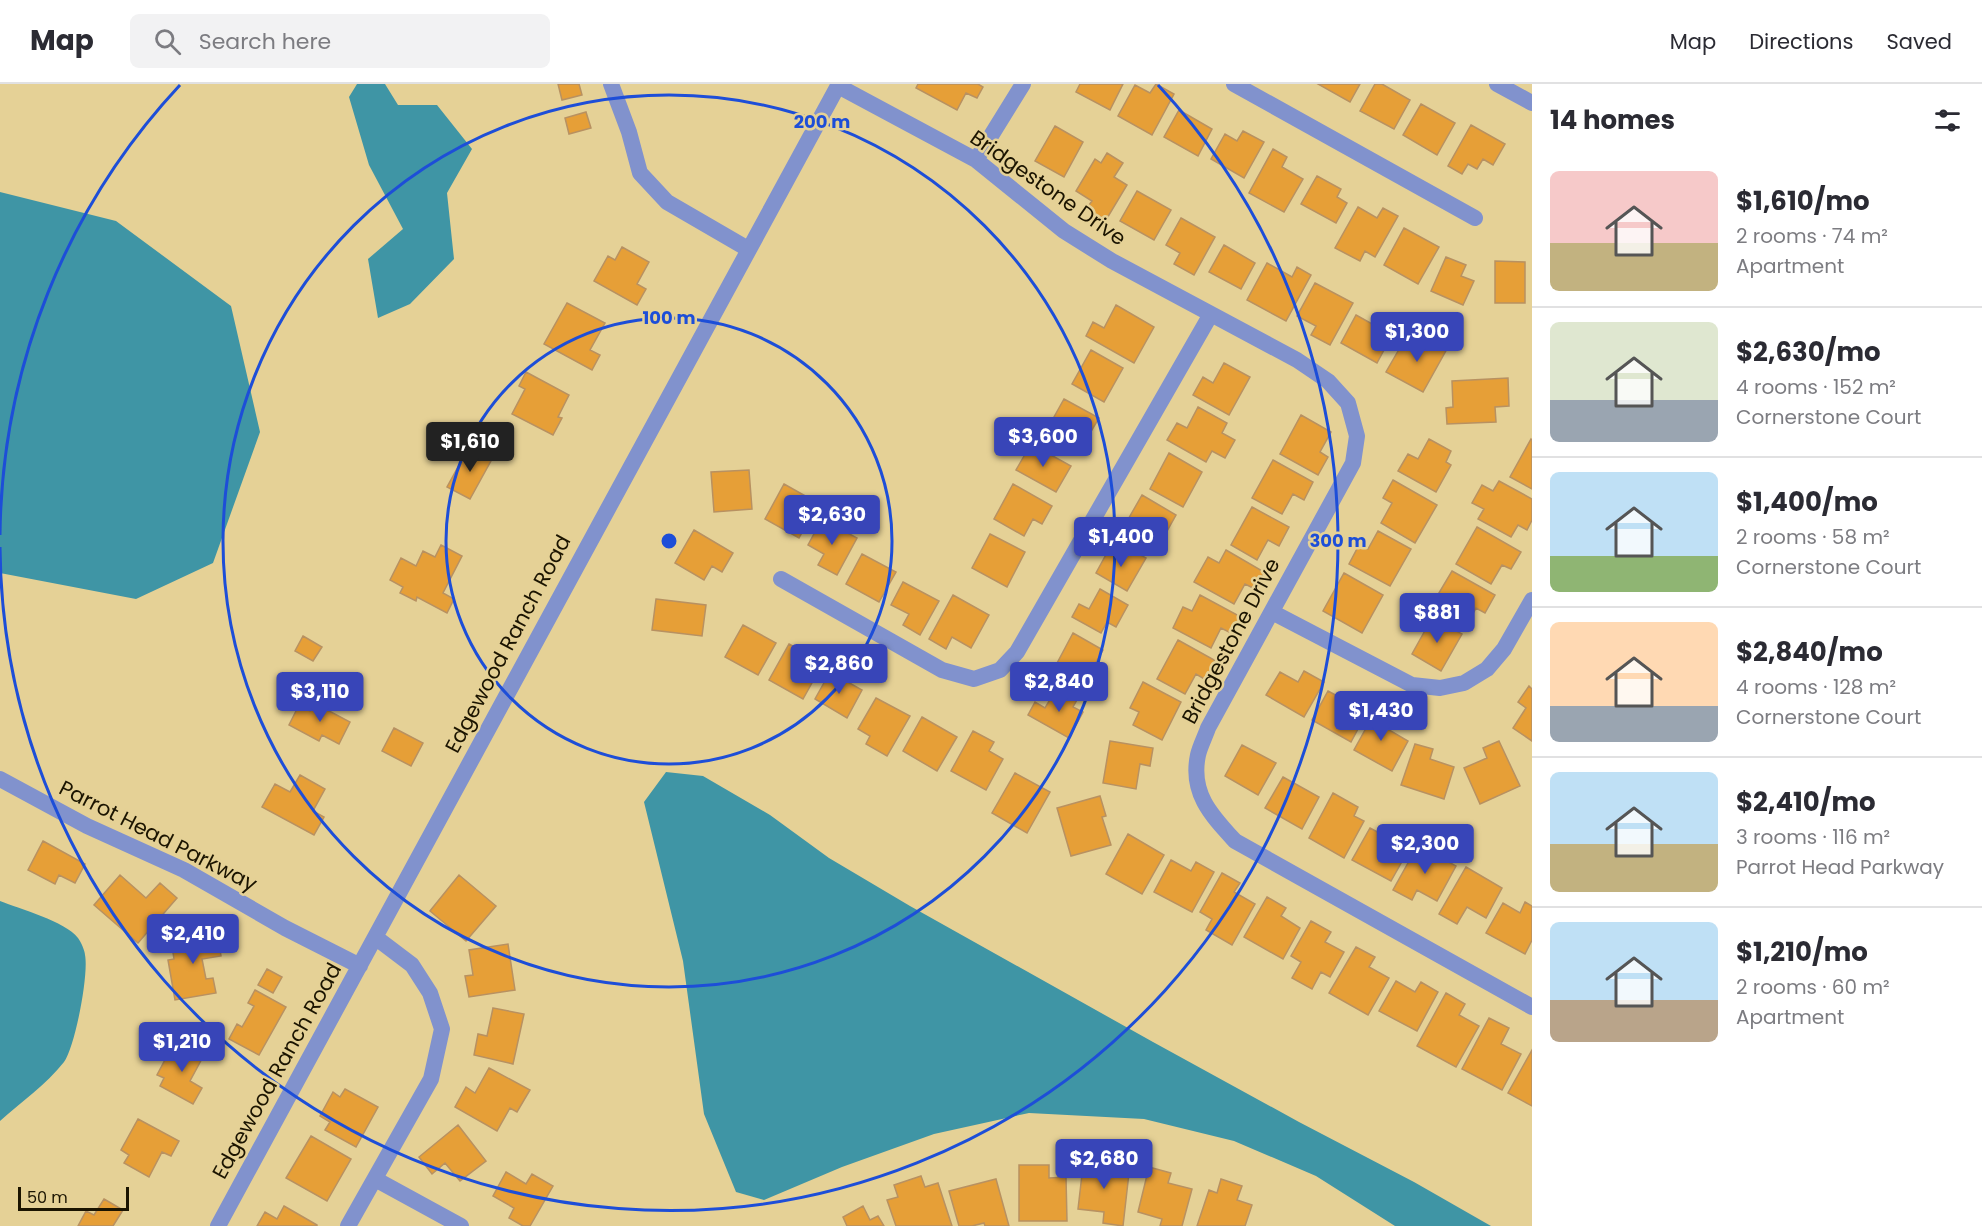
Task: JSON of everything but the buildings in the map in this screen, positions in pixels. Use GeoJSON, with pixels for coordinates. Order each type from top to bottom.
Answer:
{"type":"FeatureCollection","features":[{"type":"Feature","properties":{"kind":"street"},"geometry":{"type":"LineString","coordinates":[[611,84],[629,132],[640,173],[667,202],[748,249]]}},
{"type":"Feature","properties":{"kind":"street"},"geometry":{"type":"LineString","coordinates":[[976,160],[1023,84]]}},
{"type":"Feature","properties":{"kind":"street"},"geometry":{"type":"LineString","coordinates":[[1234,84],[1475,218]]}},
{"type":"Feature","properties":{"kind":"street"},"geometry":{"type":"LineString","coordinates":[[1497,84],[1531,101]]}},
{"type":"Feature","properties":{"kind":"street","name":"Edgewood Ranch Road"},"geometry":{"type":"LineString","coordinates":[[219,1226],[838,85]]}},
{"type":"Feature","properties":{"kind":"street","name":"Bridgestone Drive"},"geometry":{"type":"LineString","coordinates":[[838,85],[976,160],[1064,231],[1112,261],[1297,360],[1328,381],[1348,403],[1357,436],[1353,463],[1208,728],[1198,754],[1196,785],[1214,818],[1235,841],[1532,1007]]}},
{"type":"Feature","properties":{"kind":"street"},"geometry":{"type":"LineString","coordinates":[[781,579],[942,670],[974,679],[1000,670],[1017,652],[1210,314]]}},
{"type":"Feature","properties":{"kind":"street"},"geometry":{"type":"LineString","coordinates":[[1272,612],[1412,685],[1440,688],[1464,682],[1487,669],[1504,649],[1532,600]]}},
{"type":"Feature","properties":{"kind":"street","name":"Parrot Head Parkway"},"geometry":{"type":"LineString","coordinates":[[0,779],[87,826],[184,870],[285,928],[360,966]]}},
{"type":"Feature","properties":{"kind":"street"},"geometry":{"type":"LineString","coordinates":[[348,1226],[431,1079],[442,1029],[430,993],[411,965],[375,937]]}},
{"type":"Feature","properties":{"kind":"street"},"geometry":{"type":"LineString","coordinates":[[375,1179],[461,1226]]}},
{"type":"Feature","properties":{"kind":"water"},"geometry":{"type":"Polygon","coordinates":[[[357,84],[385,84],[398,105],[437,105],[472,149],[447,193],[454,259],[410,304],[378,318],[368,259],[403,229],[369,165],[349,97],[357,84]]]}},
{"type":"Feature","properties":{"kind":"water"},"geometry":{"type":"Polygon","coordinates":[[[0,192],[116,221],[231,306],[260,432],[213,563],[136,599],[0,573],[0,192]]]}},
{"type":"Feature","properties":{"kind":"water"},"geometry":{"type":"Polygon","coordinates":[[[666,772],[703,776],[770,815],[829,858],[910,906],[1153,1042],[1414,1182],[1491,1226],[1395,1226],[1316,1176],[1234,1141],[1144,1119],[1029,1113],[934,1134],[842,1167],[764,1200],[736,1192],[704,1114],[683,961],[644,802],[666,772]]]}},
{"type":"Feature","properties":{"kind":"water"},"geometry":{"type":"Polygon","coordinates":[[[0,901],[53,921],[72,932],[83,946],[86,964],[77,1027],[64,1062],[41,1086],[0,1121],[0,901]]]}}]}
